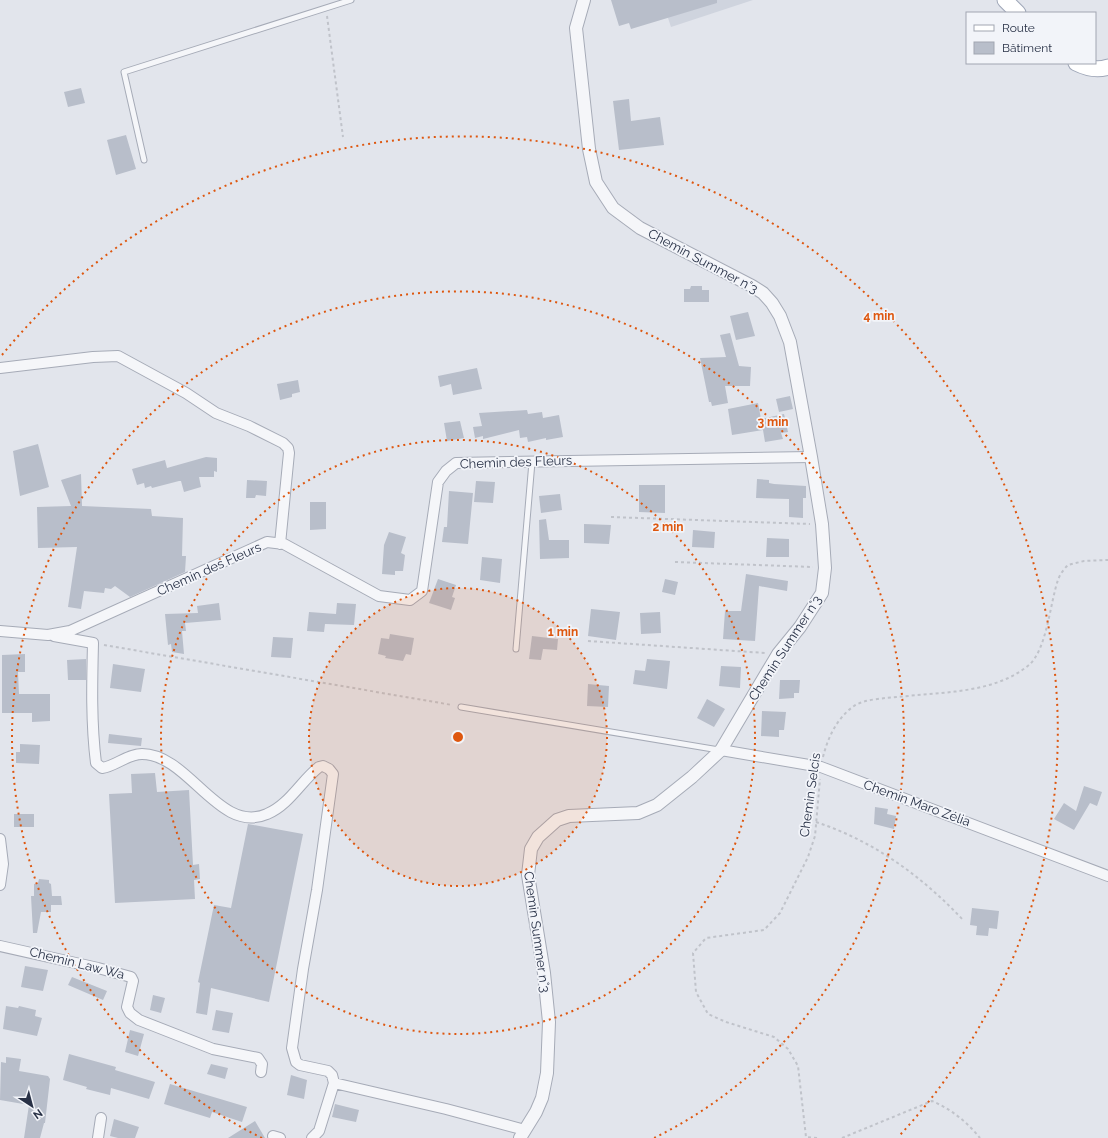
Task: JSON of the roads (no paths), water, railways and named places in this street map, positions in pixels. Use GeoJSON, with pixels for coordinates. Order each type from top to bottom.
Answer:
{"type":"FeatureCollection","features":[{"type":"Feature","properties":{"kind":"main road"},"geometry":{"type":"LineString","coordinates":[[1006,0],[1017,12]]}},
{"type":"Feature","properties":{"kind":"main road"},"geometry":{"type":"LineString","coordinates":[[1079,64],[1090,68],[1108,67]]}},
{"type":"Feature","properties":{"kind":"street","name":"Chemin Summer n°3"},"geometry":{"type":"LineString","coordinates":[[522,1134],[536,1112],[544,1088],[548,1022],[544,973],[528,875],[531,849],[538,837],[557,820],[569,816],[638,813],[656,805],[692,777],[721,750],[778,654],[800,627],[822,593],[825,568],[822,524],[811,457],[790,342],[780,316],[772,303],[752,286],[640,228],[613,208],[596,182],[589,149],[576,28],[584,0]]}},
{"type":"Feature","properties":{"kind":"street"},"geometry":{"type":"LineString","coordinates":[[0,368],[93,357],[118,356],[186,394],[216,413],[249,426],[283,443],[288,448],[289,453],[280,544]]}},
{"type":"Feature","properties":{"kind":"street","name":"Chemin des Fleurs"},"geometry":{"type":"LineString","coordinates":[[0,631],[48,635],[70,631],[267,542],[280,544],[379,596],[410,600],[422,591],[438,482],[446,471],[456,463],[811,457]]}},
{"type":"Feature","properties":{"kind":"street"},"geometry":{"type":"LineString","coordinates":[[48,635],[93,643],[91,701],[93,738],[96,763],[102,768],[128,756],[142,754],[154,756],[174,765],[215,800],[233,813],[243,817],[256,818],[268,814],[282,806],[319,767],[323,766],[329,769],[333,774],[317,890],[292,1048],[296,1062],[300,1065],[328,1071],[332,1074],[334,1083],[319,1131],[312,1138]]}},
{"type":"Feature","properties":{"kind":"street","name":"Chemin Maro Zélia"},"geometry":{"type":"LineString","coordinates":[[721,750],[821,767],[1108,876]]}},
{"type":"Feature","properties":{"kind":"street"},"geometry":{"type":"LineString","coordinates":[[0,838],[3,864],[0,884]]}},
{"type":"Feature","properties":{"kind":"street","name":"Chemin Law Wa"},"geometry":{"type":"LineString","coordinates":[[0,946],[56,958],[131,977],[133,981],[127,1007],[130,1013],[139,1020],[213,1049],[258,1058],[262,1064],[261,1072]]}},
{"type":"Feature","properties":{"kind":"street"},"geometry":{"type":"LineString","coordinates":[[334,1083],[446,1109],[522,1134]]}},
{"type":"Feature","properties":{"kind":"street"},"geometry":{"type":"LineString","coordinates":[[98,1138],[101,1118]]}},
{"type":"Feature","properties":{"kind":"lane"},"geometry":{"type":"LineString","coordinates":[[144,160],[124,72],[351,0]]}},
{"type":"Feature","properties":{"kind":"lane"},"geometry":{"type":"LineString","coordinates":[[516,649],[533,461]]}},
{"type":"Feature","properties":{"kind":"lane"},"geometry":{"type":"LineString","coordinates":[[461,707],[721,750]]}}]}
